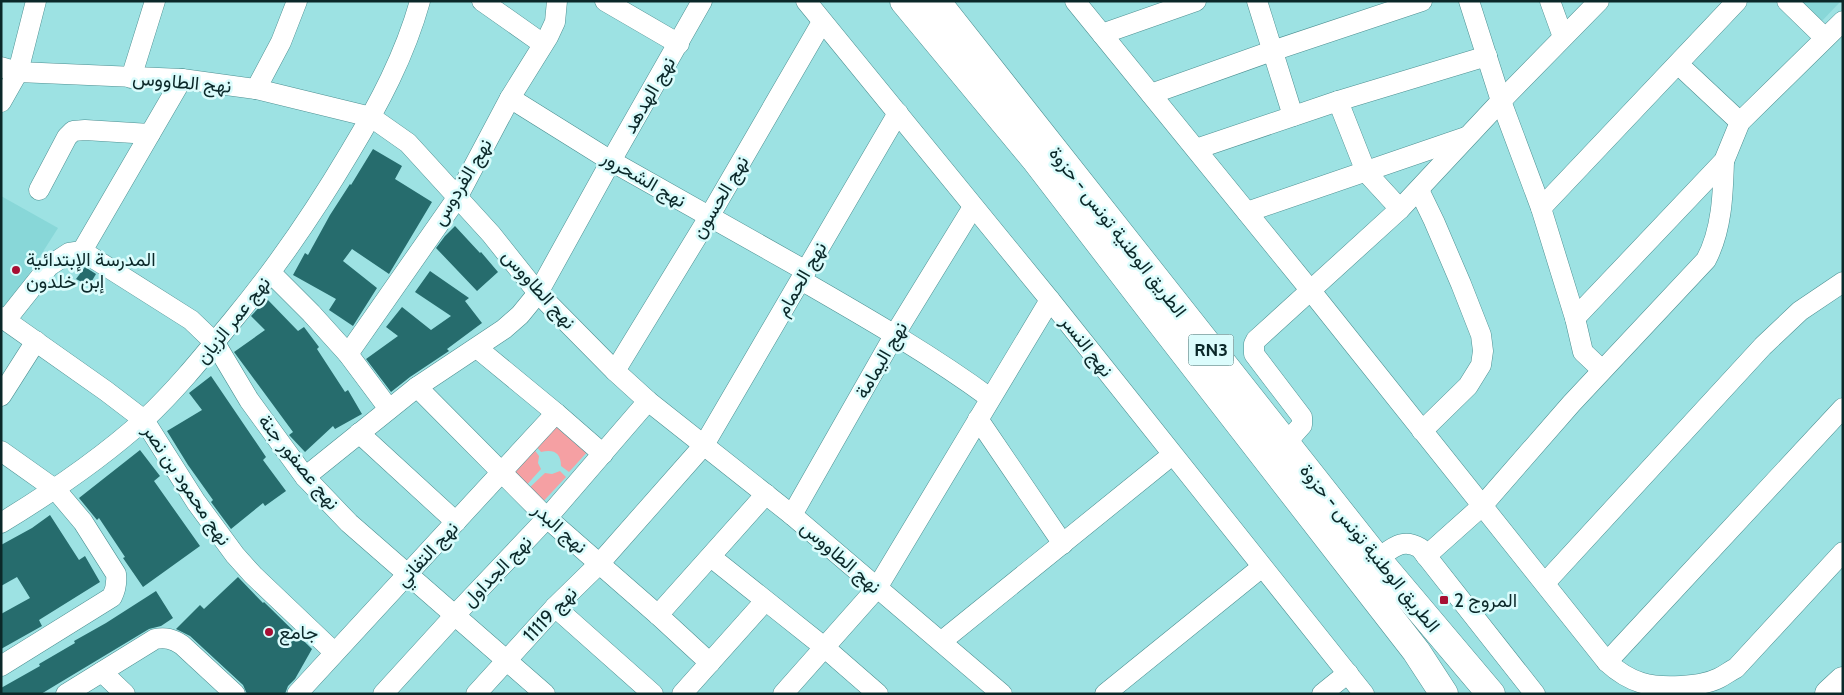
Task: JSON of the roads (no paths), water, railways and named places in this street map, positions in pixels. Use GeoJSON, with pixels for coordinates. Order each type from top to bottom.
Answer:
{"type":"FeatureCollection","features":[{"type":"Feature","properties":{"kind":"highway","name":"الطريق الوطنية تونس - حزوة"},"geometry":{"type":"LineString","coordinates":[[904,1],[1035,159],[1416,651],[1444,694]]}},
{"type":"Feature","properties":{"kind":"highway","name":"الطريق الوطنية تونس - حزوة"},"geometry":{"type":"LineString","coordinates":[[936,1],[1377,559],[1491,694]]}},
{"type":"Feature","properties":{"kind":"highway"},"geometry":{"type":"LineString","coordinates":[[1829,694],[1843,681]]}},
{"type":"Feature","properties":{"kind":"street"},"geometry":{"type":"LineString","coordinates":[[1,102],[10,69],[36,1]]}},
{"type":"Feature","properties":{"kind":"street"},"geometry":{"type":"LineString","coordinates":[[131,78],[155,1]]}},
{"type":"Feature","properties":{"kind":"street"},"geometry":{"type":"LineString","coordinates":[[256,89],[281,42],[297,1]]}},
{"type":"Feature","properties":{"kind":"street","name":"نهج عمر الزيان"},"geometry":{"type":"LineString","coordinates":[[1,523],[56,490],[144,420],[199,363],[271,273],[321,202],[372,117],[396,70],[420,1]]}},
{"type":"Feature","properties":{"kind":"street"},"geometry":{"type":"LineString","coordinates":[[482,1],[543,44]]}},
{"type":"Feature","properties":{"kind":"street","name":"نهج الفردوس"},"geometry":{"type":"LineString","coordinates":[[348,354],[456,198],[510,98],[543,44],[554,22],[557,1]]}},
{"type":"Feature","properties":{"kind":"street"},"geometry":{"type":"LineString","coordinates":[[605,1],[679,44]]}},
{"type":"Feature","properties":{"kind":"street","name":"نهج الهدهد"},"geometry":{"type":"LineString","coordinates":[[305,477],[389,409],[477,348],[520,315],[538,293],[702,1]]}},
{"type":"Feature","properties":{"kind":"street","name":"نهج النسر"},"geometry":{"type":"LineString","coordinates":[[806,1],[1050,300],[1364,694]]}},
{"type":"Feature","properties":{"kind":"street"},"geometry":{"type":"LineString","coordinates":[[1075,1],[1311,291],[1607,662],[1620,673],[1650,686],[1703,684],[1719,678],[1736,668],[1843,552]]}},
{"type":"Feature","properties":{"kind":"street"},"geometry":{"type":"LineString","coordinates":[[1102,34],[1196,1]]}},
{"type":"Feature","properties":{"kind":"street"},"geometry":{"type":"LineString","coordinates":[[1256,1],[1294,116]]}},
{"type":"Feature","properties":{"kind":"street"},"geometry":{"type":"LineString","coordinates":[[1151,94],[1422,1]]}},
{"type":"Feature","properties":{"kind":"street"},"geometry":{"type":"LineString","coordinates":[[1469,1],[1501,101],[1541,208],[1575,318],[1583,352],[1577,397]]}},
{"type":"Feature","properties":{"kind":"street"},"geometry":{"type":"LineString","coordinates":[[1550,1],[1564,37]]}},
{"type":"Feature","properties":{"kind":"street"},"geometry":{"type":"LineString","coordinates":[[1285,444],[1302,425],[1302,417],[1254,354],[1254,344],[1260,336],[1400,209],[1501,101],[1599,1]]}},
{"type":"Feature","properties":{"kind":"street"},"geometry":{"type":"LineString","coordinates":[[1541,208],[1738,1]]}},
{"type":"Feature","properties":{"kind":"street"},"geometry":{"type":"LineString","coordinates":[[1788,1],[1825,38]]}},
{"type":"Feature","properties":{"kind":"street"},"geometry":{"type":"LineString","coordinates":[[1426,556],[1482,506],[1577,397],[1706,260],[1716,236],[1723,191],[1724,161],[1740,122],[1843,21]]}},
{"type":"Feature","properties":{"kind":"street","name":"نهج الحسون"},"geometry":{"type":"LineString","coordinates":[[615,371],[709,217],[822,22]]}},
{"type":"Feature","properties":{"kind":"street"},"geometry":{"type":"LineString","coordinates":[[1196,149],[1338,101],[1487,56]]}},
{"type":"Feature","properties":{"kind":"street"},"geometry":{"type":"LineString","coordinates":[[1678,64],[1740,122]]}},
{"type":"Feature","properties":{"kind":"street","name":"نهج الطاووس"},"geometry":{"type":"LineString","coordinates":[[10,69],[182,80],[256,89],[372,117],[408,143],[456,198],[491,234],[538,293],[615,371],[648,401],[792,515],[942,641],[999,693]]}},
{"type":"Feature","properties":{"kind":"street"},"geometry":{"type":"LineString","coordinates":[[3,319],[49,266],[70,253],[82,251],[182,80]]}},
{"type":"Feature","properties":{"kind":"street","name":"نهج الشحرور"},"geometry":{"type":"LineString","coordinates":[[510,98],[611,161],[709,217],[894,334],[990,398]]}},
{"type":"Feature","properties":{"kind":"street"},"geometry":{"type":"LineString","coordinates":[[1338,101],[1366,172],[1400,209]]}},
{"type":"Feature","properties":{"kind":"street","name":"نهج الحمام"},"geometry":{"type":"LineString","coordinates":[[704,445],[898,113]]}},
{"type":"Feature","properties":{"kind":"street"},"geometry":{"type":"LineString","coordinates":[[39,190],[73,131],[150,134]]}},
{"type":"Feature","properties":{"kind":"street"},"geometry":{"type":"LineString","coordinates":[[1247,212],[1468,137]]}},
{"type":"Feature","properties":{"kind":"street"},"geometry":{"type":"LineString","coordinates":[[1575,318],[1724,161]]}},
{"type":"Feature","properties":{"kind":"street"},"geometry":{"type":"LineString","coordinates":[[1419,190],[1461,284],[1481,335],[1483,351],[1481,365],[1468,386],[1422,431]]}},
{"type":"Feature","properties":{"kind":"street","name":"نهج اليمامة"},"geometry":{"type":"LineString","coordinates":[[792,515],[894,334],[973,208]]}},
{"type":"Feature","properties":{"kind":"street","name":"نهج عصفور جنة"},"geometry":{"type":"LineString","coordinates":[[82,251],[192,320],[215,343],[249,400],[305,477],[349,523],[545,694]]}},
{"type":"Feature","properties":{"kind":"street"},"geometry":{"type":"LineString","coordinates":[[271,273],[348,354],[389,409]]}},
{"type":"Feature","properties":{"kind":"street"},"geometry":{"type":"LineString","coordinates":[[1545,583],[1763,346],[1800,311],[1843,282]]}},
{"type":"Feature","properties":{"kind":"street"},"geometry":{"type":"LineString","coordinates":[[787,692],[877,588],[1050,300]]}},
{"type":"Feature","properties":{"kind":"street","name":"نهج محمود بن نصر"},"geometry":{"type":"LineString","coordinates":[[3,319],[36,340],[144,420],[196,502],[235,555],[253,575],[334,652]]}},
{"type":"Feature","properties":{"kind":"street"},"geometry":{"type":"LineString","coordinates":[[1,396],[36,340]]}},
{"type":"Feature","properties":{"kind":"street"},"geometry":{"type":"LineString","coordinates":[[477,348],[556,413],[602,454]]}},
{"type":"Feature","properties":{"kind":"street"},"geometry":{"type":"LineString","coordinates":[[1583,352],[1602,370]]}},
{"type":"Feature","properties":{"kind":"street","name":"نهج البدر"},"geometry":{"type":"LineString","coordinates":[[417,388],[547,518],[710,663]]}},
{"type":"Feature","properties":{"kind":"street","name":"نهج الجداول"},"geometry":{"type":"LineString","coordinates":[[383,694],[455,614],[547,518],[648,401]]}},
{"type":"Feature","properties":{"kind":"street"},"geometry":{"type":"LineString","coordinates":[[1607,662],[1843,408]]}},
{"type":"Feature","properties":{"kind":"street","name":"نهج التفاني"},"geometry":{"type":"LineString","coordinates":[[297,694],[556,413]]}},
{"type":"Feature","properties":{"kind":"street"},"geometry":{"type":"LineString","coordinates":[[978,419],[1063,544]]}},
{"type":"Feature","properties":{"kind":"street"},"geometry":{"type":"LineString","coordinates":[[359,433],[456,522]]}},
{"type":"Feature","properties":{"kind":"street","name":"نهج 11119"},"geometry":{"type":"LineString","coordinates":[[476,694],[555,607],[599,564],[704,445]]}},
{"type":"Feature","properties":{"kind":"street"},"geometry":{"type":"LineString","coordinates":[[1,452],[56,490],[83,522],[116,574],[116,590],[112,598],[1,666]]}},
{"type":"Feature","properties":{"kind":"street"},"geometry":{"type":"LineString","coordinates":[[942,641],[1172,455]]}},
{"type":"Feature","properties":{"kind":"street"},"geometry":{"type":"LineString","coordinates":[[658,615],[766,494]]}},
{"type":"Feature","properties":{"kind":"street"},"geometry":{"type":"LineString","coordinates":[[1377,559],[1403,543],[1412,544],[1420,548],[1535,694]]}},
{"type":"Feature","properties":{"kind":"street"},"geometry":{"type":"LineString","coordinates":[[711,557],[824,647],[878,694]]}},
{"type":"Feature","properties":{"kind":"street"},"geometry":{"type":"LineString","coordinates":[[1105,694],[1262,567]]}},
{"type":"Feature","properties":{"kind":"street"},"geometry":{"type":"LineString","coordinates":[[682,694],[765,601]]}},
{"type":"Feature","properties":{"kind":"street"},"geometry":{"type":"LineString","coordinates":[[555,607],[653,694]]}},
{"type":"Feature","properties":{"kind":"street"},"geometry":{"type":"LineString","coordinates":[[66,694],[155,639],[164,637],[182,645],[222,689]]}},
{"type":"Feature","properties":{"kind":"street"},"geometry":{"type":"LineString","coordinates":[[102,672],[125,694]]}},
{"type":"Feature","properties":{"kind":"street"},"geometry":{"type":"LineString","coordinates":[[1322,694],[1348,673]]}},
{"type":"Feature","properties":{"kind":"place","name":"المدرسة الإبتدائية إبن خلدون"},"geometry":{"type":"Point","coordinates":[16,270]}},
{"type":"Feature","properties":{"kind":"place","name":"المروج 2"},"geometry":{"type":"Point","coordinates":[1444,600]}},
{"type":"Feature","properties":{"kind":"place","name":"جامع"},"geometry":{"type":"Point","coordinates":[269,632]}}]}
